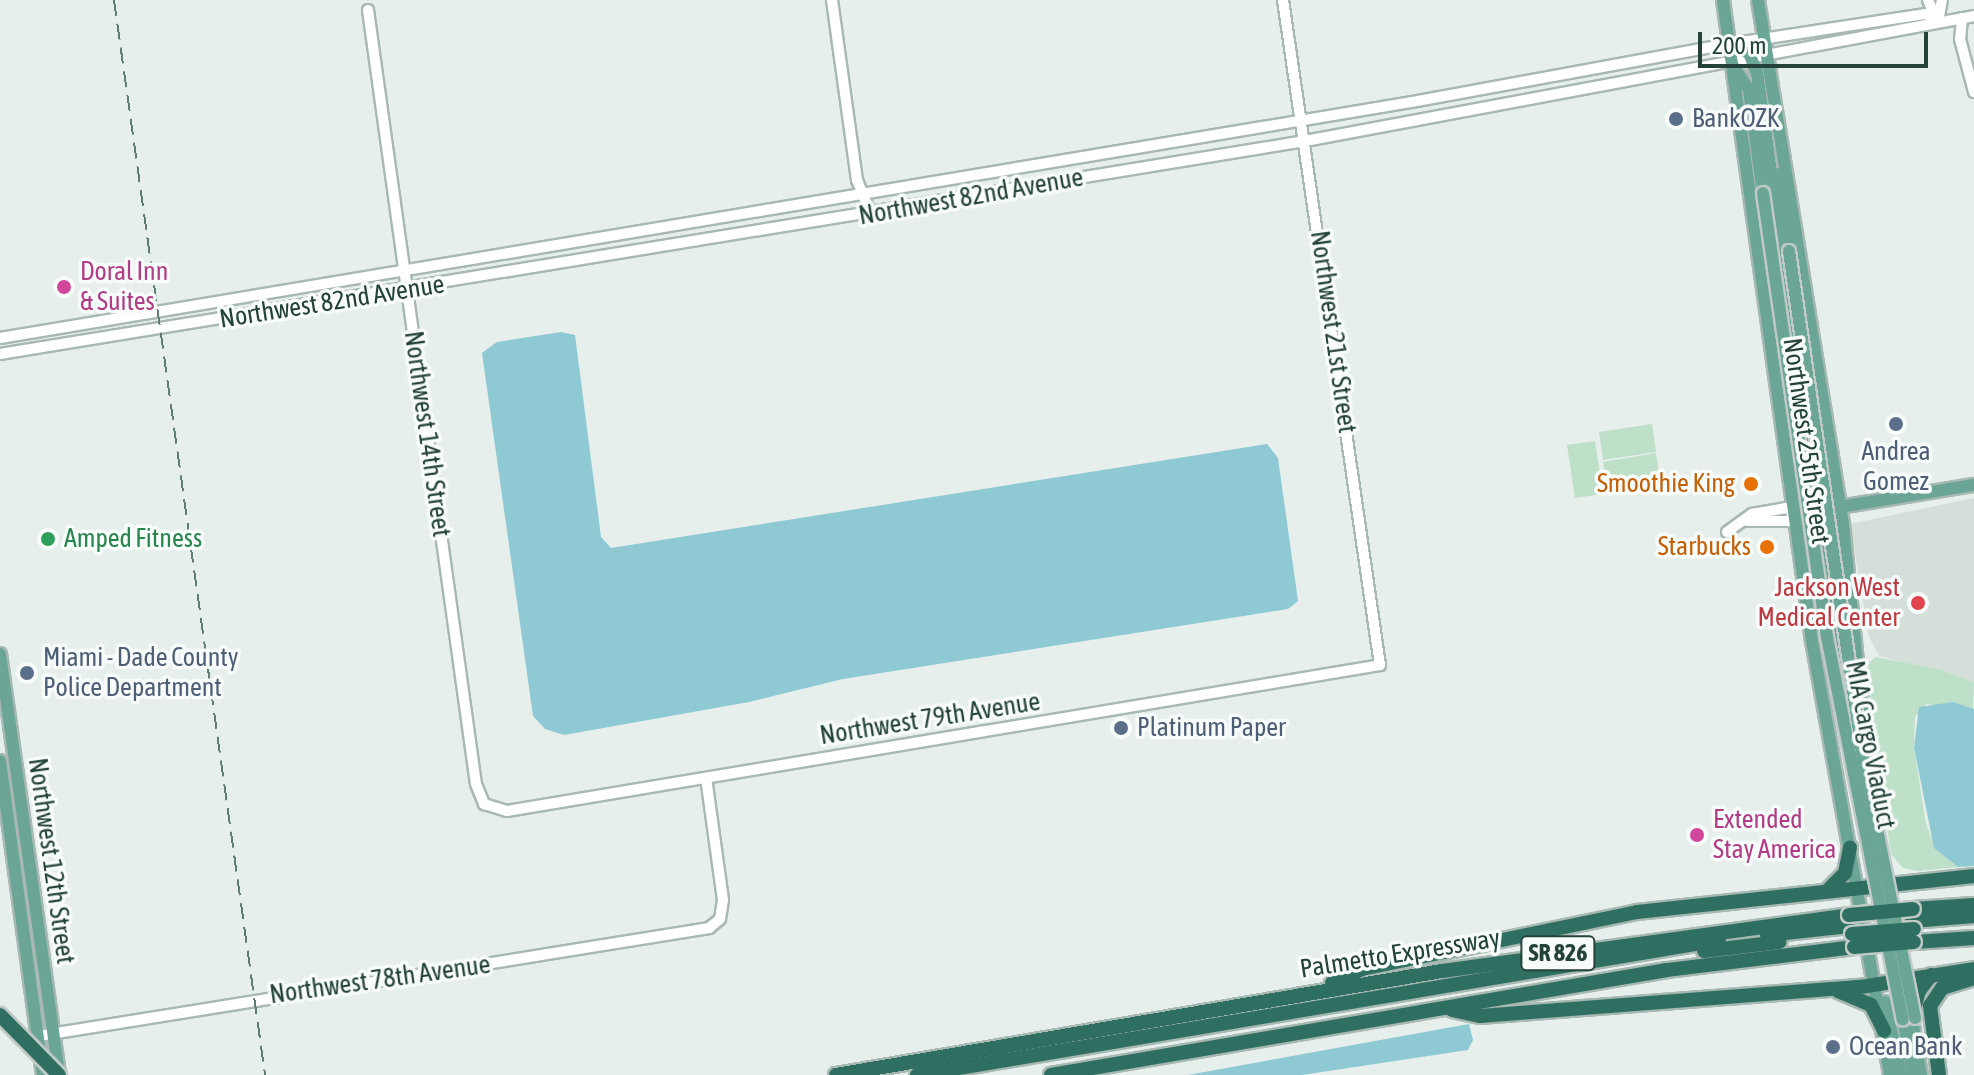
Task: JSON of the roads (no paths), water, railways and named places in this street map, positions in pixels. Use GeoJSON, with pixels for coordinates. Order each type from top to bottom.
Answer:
{"type":"FeatureCollection","features":[{"type":"Feature","properties":{"kind":"highway"},"geometry":{"type":"LineString","coordinates":[[1828,890],[1845,873],[1850,847]]}},
{"type":"Feature","properties":{"kind":"highway"},"geometry":{"type":"LineString","coordinates":[[1884,862],[1896,872],[1924,881]]}},
{"type":"Feature","properties":{"kind":"highway"},"geometry":{"type":"LineString","coordinates":[[1313,992],[1362,969],[1637,912],[1974,876]]}},
{"type":"Feature","properties":{"kind":"highway","name":"Palmetto Expressway"},"geometry":{"type":"LineString","coordinates":[[836,1075],[1313,992],[1670,937],[1851,931],[1913,925],[1974,905]]}},
{"type":"Feature","properties":{"kind":"highway"},"geometry":{"type":"LineString","coordinates":[[1913,925],[1974,916]]}},
{"type":"Feature","properties":{"kind":"highway"},"geometry":{"type":"LineString","coordinates":[[1913,925],[1974,924]]}},
{"type":"Feature","properties":{"kind":"highway","name":"Palmetto Expressway"},"geometry":{"type":"LineString","coordinates":[[1051,1075],[1667,970],[1851,931],[1913,925],[1974,938]]}},
{"type":"Feature","properties":{"kind":"highway"},"geometry":{"type":"LineString","coordinates":[[917,1075],[1617,955],[1851,931]]}},
{"type":"Feature","properties":{"kind":"highway"},"geometry":{"type":"LineString","coordinates":[[971,1075],[1619,963],[1851,931]]}},
{"type":"Feature","properties":{"kind":"highway"},"geometry":{"type":"LineString","coordinates":[[1444,1009],[1480,1016],[1877,985],[1974,969]]}},
{"type":"Feature","properties":{"kind":"highway"},"geometry":{"type":"LineString","coordinates":[[1910,1018],[1919,991],[1931,975]]}},
{"type":"Feature","properties":{"kind":"highway"},"geometry":{"type":"LineString","coordinates":[[1939,1075],[1930,1006],[1942,988],[1974,978]]}},
{"type":"Feature","properties":{"kind":"highway"},"geometry":{"type":"LineString","coordinates":[[1830,988],[1871,1005],[1884,1031]]}},
{"type":"Feature","properties":{"kind":"highway"},"geometry":{"type":"LineString","coordinates":[[0,1015],[59,1075]]}},
{"type":"Feature","properties":{"kind":"main road","name":"Northwest 25th Street"},"geometry":{"type":"LineString","coordinates":[[1723,0],[1794,514],[1890,1075]]}},
{"type":"Feature","properties":{"kind":"main road","name":"Northwest 25th Street"},"geometry":{"type":"LineString","coordinates":[[1758,0],[1839,508],[1868,753],[1910,1018]]}},
{"type":"Feature","properties":{"kind":"main road"},"geometry":{"type":"LineString","coordinates":[[1729,44],[1753,58],[1768,188],[1783,204]]}},
{"type":"Feature","properties":{"kind":"main road","name":"MIA Cargo Viaduct"},"geometry":{"type":"LineString","coordinates":[[1769,55],[1767,78],[1789,251],[1864,765],[1910,1018]]}},
{"type":"Feature","properties":{"kind":"main road"},"geometry":{"type":"LineString","coordinates":[[1731,63],[1749,90],[1768,188],[1844,685],[1868,753]]}},
{"type":"Feature","properties":{"kind":"main road","name":"MIA Cargo Viaduct"},"geometry":{"type":"LineString","coordinates":[[1768,188],[1831,665],[1910,1018]]}},
{"type":"Feature","properties":{"kind":"main road"},"geometry":{"type":"LineString","coordinates":[[1794,514],[1974,485]]}},
{"type":"Feature","properties":{"kind":"main road","name":"Northwest 12th Street"},"geometry":{"type":"LineString","coordinates":[[0,654],[59,1075]]}},
{"type":"Feature","properties":{"kind":"main road","name":"Northwest 12th Street"},"geometry":{"type":"LineString","coordinates":[[0,761],[43,1075]]}},
{"type":"Feature","properties":{"kind":"main road"},"geometry":{"type":"LineString","coordinates":[[1877,985],[1890,1016],[1901,1075]]}},
{"type":"Feature","properties":{"kind":"main road"},"geometry":{"type":"LineString","coordinates":[[1910,1018],[1913,1075]]}},
{"type":"Feature","properties":{"kind":"main road"},"geometry":{"type":"LineString","coordinates":[[1910,1018],[1924,1075]]}},
{"type":"Feature","properties":{"kind":"street"},"geometry":{"type":"LineString","coordinates":[[832,0],[862,194],[871,214]]}},
{"type":"Feature","properties":{"kind":"street","name":"Northwest 21st Street"},"geometry":{"type":"LineString","coordinates":[[1283,0],[1380,665]]}},
{"type":"Feature","properties":{"kind":"street"},"geometry":{"type":"LineString","coordinates":[[1928,0],[1938,22]]}},
{"type":"Feature","properties":{"kind":"street"},"geometry":{"type":"LineString","coordinates":[[1938,22],[1942,0]]}},
{"type":"Feature","properties":{"kind":"street","name":"Northwest 14th Street"},"geometry":{"type":"LineString","coordinates":[[368,10],[476,784],[488,807]]}},
{"type":"Feature","properties":{"kind":"street","name":"Northwest 82nd Avenue"},"geometry":{"type":"LineString","coordinates":[[0,338],[1302,120],[1729,44],[1926,14],[1938,22]]}},
{"type":"Feature","properties":{"kind":"street","name":"Northwest 82nd Avenue"},"geometry":{"type":"LineString","coordinates":[[0,354],[1305,141],[1931,28],[1938,22],[1974,16]]}},
{"type":"Feature","properties":{"kind":"street"},"geometry":{"type":"LineString","coordinates":[[1962,18],[1960,39],[1974,92]]}},
{"type":"Feature","properties":{"kind":"street"},"geometry":{"type":"LineString","coordinates":[[1528,81],[1531,100]]}},
{"type":"Feature","properties":{"kind":"street"},"geometry":{"type":"LineString","coordinates":[[1727,532],[1747,521],[1752,514],[1787,508],[1794,514]]}},
{"type":"Feature","properties":{"kind":"street","name":"Northwest 79th Avenue"},"geometry":{"type":"LineString","coordinates":[[488,807],[512,811],[1380,665]]}},
{"type":"Feature","properties":{"kind":"street","name":"Northwest 78th Avenue"},"geometry":{"type":"LineString","coordinates":[[38,1036],[709,928],[720,919],[723,900],[706,778]]}},
{"type":"Feature","properties":{"kind":"water"},"geometry":{"type":"Polygon","coordinates":[[[561,332],[575,335],[601,537],[611,548],[1267,444],[1278,458],[1298,601],[1288,609],[843,679],[749,702],[564,735],[545,729],[533,716],[482,353],[497,342],[561,332]]]}},
{"type":"Feature","properties":{"kind":"water"},"geometry":{"type":"Polygon","coordinates":[[[1953,702],[1974,709],[1974,866],[1958,867],[1934,848],[1914,748],[1919,707],[1953,702]]]}},
{"type":"Feature","properties":{"kind":"water"},"geometry":{"type":"Polygon","coordinates":[[[1469,1024],[1473,1040],[1468,1050],[1302,1075],[1188,1075],[1469,1024]]]}},
{"type":"Feature","properties":{"kind":"railway"},"geometry":{"type":"LineString","coordinates":[[114,0],[265,1075]]}},
{"type":"Feature","properties":{"kind":"place","name":"BankOZK"},"geometry":{"type":"Point","coordinates":[1676,119]}},
{"type":"Feature","properties":{"kind":"place","name":"Doral Inn & Suites"},"geometry":{"type":"Point","coordinates":[64,287]}},
{"type":"Feature","properties":{"kind":"place","name":"Andrea Gomez"},"geometry":{"type":"Point","coordinates":[1896,424]}},
{"type":"Feature","properties":{"kind":"place","name":"Smoothie King"},"geometry":{"type":"Point","coordinates":[1751,484]}},
{"type":"Feature","properties":{"kind":"place","name":"Amped Fitness"},"geometry":{"type":"Point","coordinates":[48,539]}},
{"type":"Feature","properties":{"kind":"place","name":"Starbucks"},"geometry":{"type":"Point","coordinates":[1767,547]}},
{"type":"Feature","properties":{"kind":"place","name":"Jackson West Medical Center"},"geometry":{"type":"Point","coordinates":[1918,603]}},
{"type":"Feature","properties":{"kind":"place","name":"Miami - Dade County Police Department"},"geometry":{"type":"Point","coordinates":[27,673]}},
{"type":"Feature","properties":{"kind":"place","name":"Platinum Paper"},"geometry":{"type":"Point","coordinates":[1121,728]}},
{"type":"Feature","properties":{"kind":"place","name":"Extended Stay America"},"geometry":{"type":"Point","coordinates":[1697,835]}},
{"type":"Feature","properties":{"kind":"place","name":"Ocean Bank"},"geometry":{"type":"Point","coordinates":[1833,1047]}}]}
